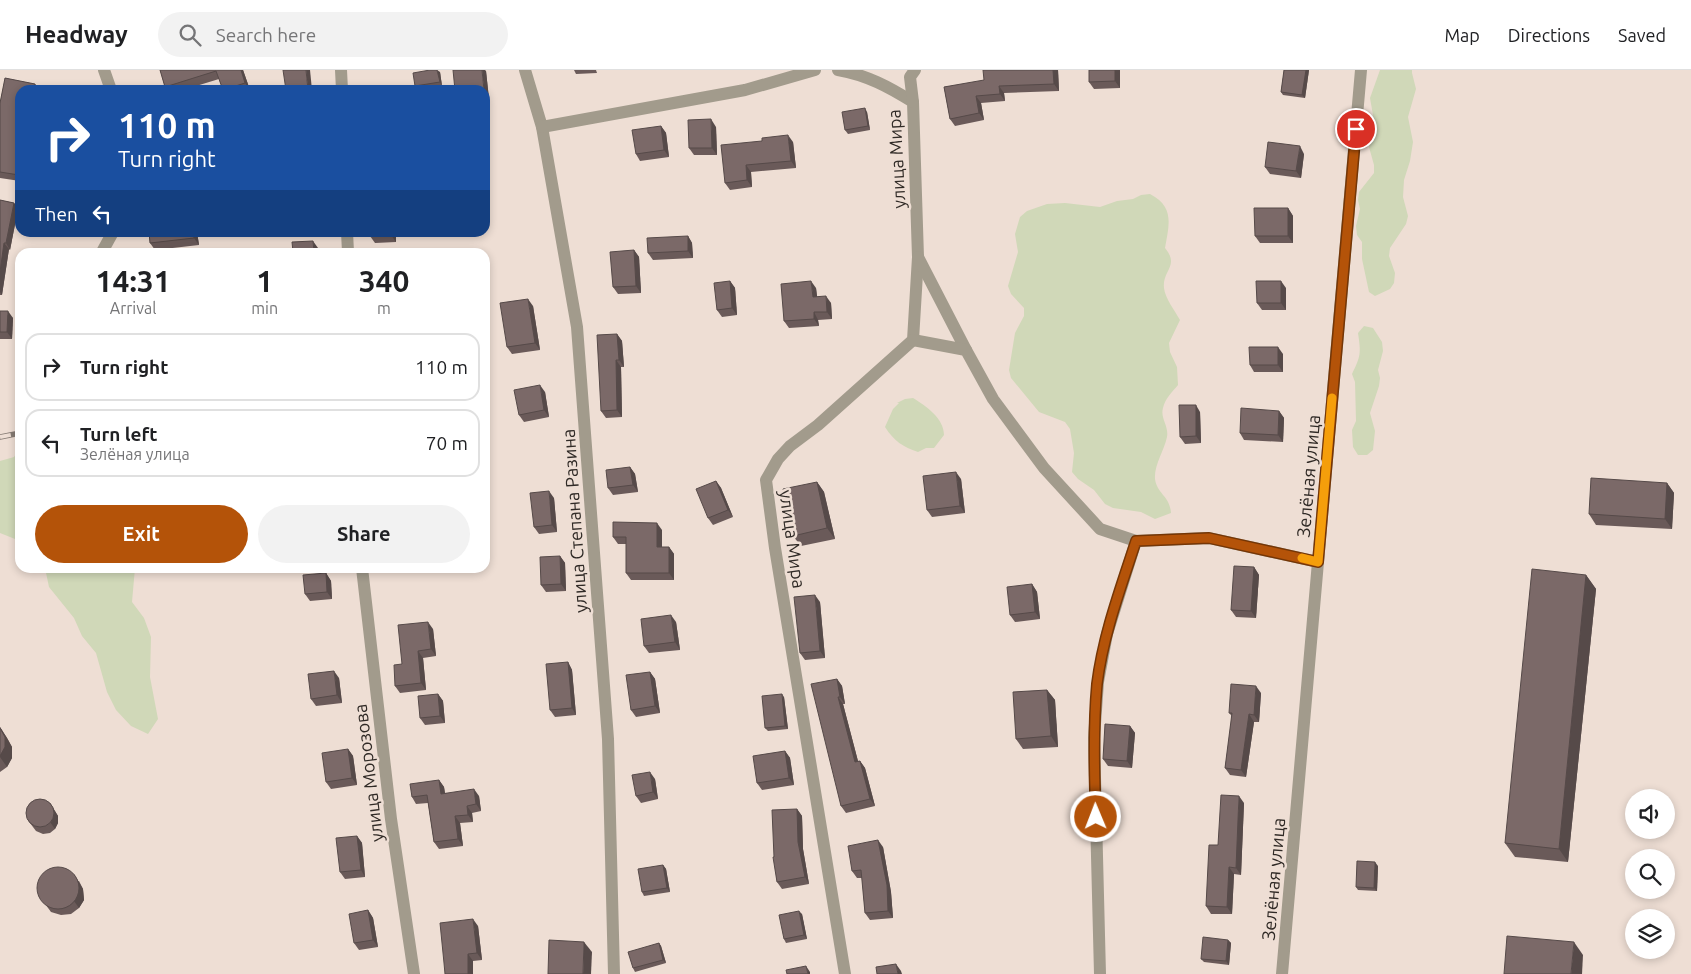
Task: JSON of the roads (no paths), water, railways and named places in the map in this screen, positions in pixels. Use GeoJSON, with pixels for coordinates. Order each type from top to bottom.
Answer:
{"type":"FeatureCollection","features":[{"type":"Feature","properties":{"kind":"street"},"geometry":{"type":"LineString","coordinates":[[104,70],[109,85]]}},
{"type":"Feature","properties":{"kind":"street"},"geometry":{"type":"LineString","coordinates":[[341,70],[342,85]]}},
{"type":"Feature","properties":{"kind":"street","name":"улица Степана Разина"},"geometry":{"type":"LineString","coordinates":[[525,70],[542,127],[577,327],[608,739],[614,974]]}},
{"type":"Feature","properties":{"kind":"street"},"geometry":{"type":"LineString","coordinates":[[542,127],[745,90],[815,70]]}},
{"type":"Feature","properties":{"kind":"street","name":"улица Мира"},"geometry":{"type":"LineString","coordinates":[[838,70],[855,73],[880,82],[913,102],[918,257],[913,340],[818,425],[790,446],[778,459],[766,480],[778,566],[845,974]]}},
{"type":"Feature","properties":{"kind":"street"},"geometry":{"type":"LineString","coordinates":[[913,102],[910,77],[915,70]]}},
{"type":"Feature","properties":{"kind":"street","name":"Зелёная улица"},"geometry":{"type":"LineString","coordinates":[[1282,974],[1361,70]]}},
{"type":"Feature","properties":{"kind":"street"},"geometry":{"type":"LineString","coordinates":[[104,248],[110,237]]}},
{"type":"Feature","properties":{"kind":"street"},"geometry":{"type":"LineString","coordinates":[[918,257],[993,399],[1044,468],[1100,529],[1136,541],[1209,538],[1318,562]]}},
{"type":"Feature","properties":{"kind":"street"},"geometry":{"type":"LineString","coordinates":[[913,340],[966,350]]}},
{"type":"Feature","properties":{"kind":"street"},"geometry":{"type":"LineString","coordinates":[[1100,974],[1094,738],[1098,682],[1107,634],[1136,541]]}},
{"type":"Feature","properties":{"kind":"street","name":"улица Морозова"},"geometry":{"type":"LineString","coordinates":[[363,573],[391,819],[414,974]]}},
{"type":"Feature","properties":{"kind":"railway"},"geometry":{"type":"LineString","coordinates":[[0,437],[15,434]]}}]}
